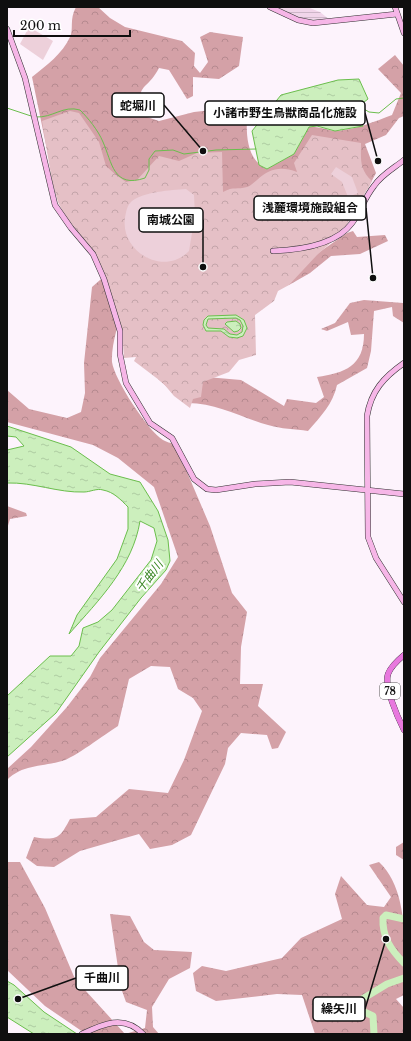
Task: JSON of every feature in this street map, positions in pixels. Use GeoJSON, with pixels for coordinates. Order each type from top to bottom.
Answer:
{"type":"FeatureCollection","features":[{"type":"Feature","properties":{"kind":"main road","name":"78"},"geometry":{"type":"LineString","coordinates":[[404,655],[390,670],[387,680],[398,718],[404,730]]}},
{"type":"Feature","properties":{"kind":"street"},"geometry":{"type":"LineString","coordinates":[[270,7],[298,20],[313,23],[397,14]]}},
{"type":"Feature","properties":{"kind":"street"},"geometry":{"type":"LineString","coordinates":[[395,7],[404,33]]}},
{"type":"Feature","properties":{"kind":"street"},"geometry":{"type":"LineString","coordinates":[[7,29],[25,78],[55,205],[71,228],[93,254],[104,279],[120,331],[120,354],[126,383],[150,423],[172,438],[194,478],[207,489],[216,490],[255,484],[290,482],[404,494]]}},
{"type":"Feature","properties":{"kind":"street"},"geometry":{"type":"LineString","coordinates":[[273,251],[290,250],[327,241],[342,233],[352,224],[374,185],[404,160]]}},
{"type":"Feature","properties":{"kind":"street"},"geometry":{"type":"LineString","coordinates":[[404,363],[381,382],[369,406],[367,416],[367,530],[369,543],[376,558],[404,602]]}},
{"type":"Feature","properties":{"kind":"street"},"geometry":{"type":"LineString","coordinates":[[82,1034],[99,1026],[113,1022],[132,1026],[143,1034]]}},
{"type":"Feature","properties":{"kind":"shaded area"},"geometry":{"type":"Polygon","coordinates":[[[277,7],[307,7],[320,12],[330,20],[302,19],[277,7]]]}},
{"type":"Feature","properties":{"kind":"shaded area"},"geometry":{"type":"Polygon","coordinates":[[[29,27],[53,41],[43,60],[20,44],[29,27]]]}},
{"type":"Feature","properties":{"kind":"shaded area"},"geometry":{"type":"Polygon","coordinates":[[[336,167],[352,177],[358,193],[348,197],[342,182],[331,174],[336,167]]]}},
{"type":"Feature","properties":{"kind":"shaded area"},"geometry":{"type":"Polygon","coordinates":[[[186,189],[194,195],[195,215],[189,251],[179,258],[168,262],[156,261],[146,257],[136,250],[129,241],[125,230],[125,218],[129,204],[143,195],[186,189]]]}},
{"type":"Feature","properties":{"kind":"green space"},"geometry":{"type":"Polygon","coordinates":[[[76,7],[98,7],[110,18],[125,27],[182,41],[195,53],[194,66],[200,73],[208,62],[200,37],[210,32],[243,37],[239,66],[219,79],[193,77],[193,96],[187,99],[169,70],[159,68],[141,92],[141,105],[144,116],[159,121],[194,112],[230,108],[247,116],[249,147],[255,160],[267,169],[294,154],[309,127],[333,131],[351,129],[392,115],[401,93],[378,69],[395,55],[404,66],[404,116],[399,118],[386,135],[365,144],[376,173],[368,188],[279,280],[347,233],[353,231],[357,237],[385,235],[388,241],[360,254],[331,256],[310,273],[289,285],[124,305],[113,348],[112,362],[114,370],[125,392],[149,426],[163,440],[175,444],[210,526],[232,593],[247,612],[241,647],[240,684],[263,684],[258,706],[286,732],[278,748],[272,749],[267,735],[241,733],[228,748],[225,764],[191,835],[172,845],[150,849],[139,834],[80,851],[54,867],[37,866],[26,858],[34,837],[48,839],[57,837],[70,819],[96,817],[129,789],[168,793],[184,760],[202,711],[193,698],[178,689],[170,667],[151,666],[129,679],[118,726],[82,751],[67,759],[20,771],[7,780],[7,769],[31,747],[67,707],[90,677],[100,658],[161,584],[178,557],[154,487],[118,458],[93,445],[7,422],[7,390],[29,409],[67,418],[81,412],[85,393],[84,363],[92,287],[108,273],[52,174],[32,77],[54,59],[67,43],[71,34],[73,16],[76,7]]]}},
{"type":"Feature","properties":{"kind":"green space"},"geometry":{"type":"Polygon","coordinates":[[[70,111],[79,113],[99,142],[106,166],[126,182],[137,180],[159,156],[179,161],[197,153],[222,152],[223,192],[230,189],[244,188],[251,185],[266,173],[276,169],[286,169],[297,172],[294,163],[312,135],[361,143],[361,159],[363,168],[372,181],[342,233],[317,255],[289,285],[278,291],[274,301],[255,315],[256,355],[239,360],[229,372],[203,382],[201,397],[193,399],[190,408],[174,396],[163,383],[134,361],[136,357],[124,358],[122,330],[94,252],[65,216],[58,202],[52,181],[42,121],[70,111]]]}},
{"type":"Feature","properties":{"kind":"green space"},"geometry":{"type":"Polygon","coordinates":[[[364,300],[403,303],[404,301],[404,323],[393,316],[392,307],[374,311],[371,351],[367,368],[337,385],[333,398],[322,415],[308,431],[273,426],[217,407],[196,403],[185,403],[158,379],[195,376],[241,380],[284,406],[287,399],[316,403],[324,397],[317,377],[344,370],[357,361],[361,354],[364,334],[351,335],[348,322],[327,331],[321,329],[335,323],[350,303],[364,300]]]}},
{"type":"Feature","properties":{"kind":"green space"},"geometry":{"type":"Polygon","coordinates":[[[7,506],[26,513],[27,516],[10,519],[7,529],[7,506]]]}},
{"type":"Feature","properties":{"kind":"green space"},"geometry":{"type":"Polygon","coordinates":[[[404,842],[404,860],[396,855],[396,847],[404,842]]]}},
{"type":"Feature","properties":{"kind":"green space"},"geometry":{"type":"Polygon","coordinates":[[[7,862],[20,862],[45,908],[75,979],[125,1034],[86,1034],[45,1006],[7,970],[7,862]]]}},
{"type":"Feature","properties":{"kind":"green space"},"geometry":{"type":"Polygon","coordinates":[[[379,862],[389,875],[396,890],[401,906],[404,924],[404,995],[396,999],[404,1008],[404,1034],[315,1034],[302,995],[277,994],[216,1001],[196,991],[193,973],[202,966],[226,971],[282,958],[301,938],[342,919],[335,894],[341,876],[367,905],[384,907],[391,897],[369,865],[379,862]]]}},
{"type":"Feature","properties":{"kind":"green space"},"geometry":{"type":"Polygon","coordinates":[[[110,914],[130,916],[144,942],[154,950],[192,952],[190,968],[169,979],[152,1007],[153,1027],[159,1034],[125,1034],[145,1028],[147,1010],[126,1002],[121,988],[110,914]]]}},
{"type":"Feature","properties":{"kind":"water"},"geometry":{"type":"Polygon","coordinates":[[[359,79],[368,99],[359,106],[359,113],[363,126],[335,131],[317,126],[309,127],[294,154],[267,169],[259,165],[252,131],[281,95],[338,80],[359,79]]]}},
{"type":"Feature","properties":{"kind":"water"},"geometry":{"type":"Polygon","coordinates":[[[236,315],[244,320],[247,328],[243,336],[237,338],[229,337],[221,331],[206,331],[203,325],[204,320],[208,316],[236,315]],[[236,318],[208,319],[206,325],[208,328],[224,329],[230,334],[237,335],[242,332],[243,326],[240,320],[236,318]]]}},
{"type":"Feature","properties":{"kind":"water"},"geometry":{"type":"Polygon","coordinates":[[[236,321],[240,324],[241,328],[238,331],[234,332],[225,324],[227,322],[236,321]]]}},
{"type":"Feature","properties":{"kind":"water","name":"千曲川"},"geometry":{"type":"Polygon","coordinates":[[[7,426],[71,447],[110,474],[140,482],[158,511],[168,540],[170,561],[166,570],[141,598],[99,652],[56,713],[7,757],[7,696],[50,656],[71,656],[79,646],[83,628],[98,622],[112,610],[151,560],[157,541],[154,528],[140,521],[130,553],[122,568],[103,595],[69,634],[77,615],[117,559],[128,529],[128,507],[114,494],[107,491],[96,490],[74,492],[26,484],[7,483],[7,450],[24,446],[16,437],[7,436],[7,426]]]}},
{"type":"Feature","properties":{"kind":"water"},"geometry":{"type":"Polygon","coordinates":[[[7,981],[14,985],[44,1012],[77,1034],[34,1034],[7,1017],[7,981]]]}},
{"type":"Feature","properties":{"kind":"waterway"},"geometry":{"type":"LineString","coordinates":[[359,106],[369,112],[379,113],[396,99],[404,98]]}},
{"type":"Feature","properties":{"kind":"waterway"},"geometry":{"type":"LineString","coordinates":[[7,108],[31,116]]}},
{"type":"Feature","properties":{"kind":"waterway"},"geometry":{"type":"LineString","coordinates":[[36,117],[48,116],[68,109],[80,110],[98,133],[115,172],[126,180],[145,178],[149,170],[149,159],[155,151],[173,150],[184,154],[216,150],[256,149]]}},
{"type":"Feature","properties":{"kind":"waterway"},"geometry":{"type":"LineString","coordinates":[[404,919],[386,915],[383,918],[384,931],[388,943],[404,963]]}},
{"type":"Feature","properties":{"kind":"waterway"},"geometry":{"type":"LineString","coordinates":[[374,1034],[373,1016],[360,1010],[358,1006],[359,1001],[387,984],[404,978]]}},
{"type":"Feature","properties":{"kind":"place","name":"蛇堀川"},"geometry":{"type":"Point","coordinates":[203,151]}},
{"type":"Feature","properties":{"kind":"place","name":"小諸市野生鳥獣商品化施設"},"geometry":{"type":"Point","coordinates":[378,161]}},
{"type":"Feature","properties":{"kind":"place","name":"南城公園"},"geometry":{"type":"Point","coordinates":[203,267]}},
{"type":"Feature","properties":{"kind":"place","name":"浅麓環境施設組合"},"geometry":{"type":"Point","coordinates":[373,278]}},
{"type":"Feature","properties":{"kind":"place","name":"繰矢川"},"geometry":{"type":"Point","coordinates":[386,939]}},
{"type":"Feature","properties":{"kind":"place","name":"千曲川"},"geometry":{"type":"Point","coordinates":[18,999]}}]}
